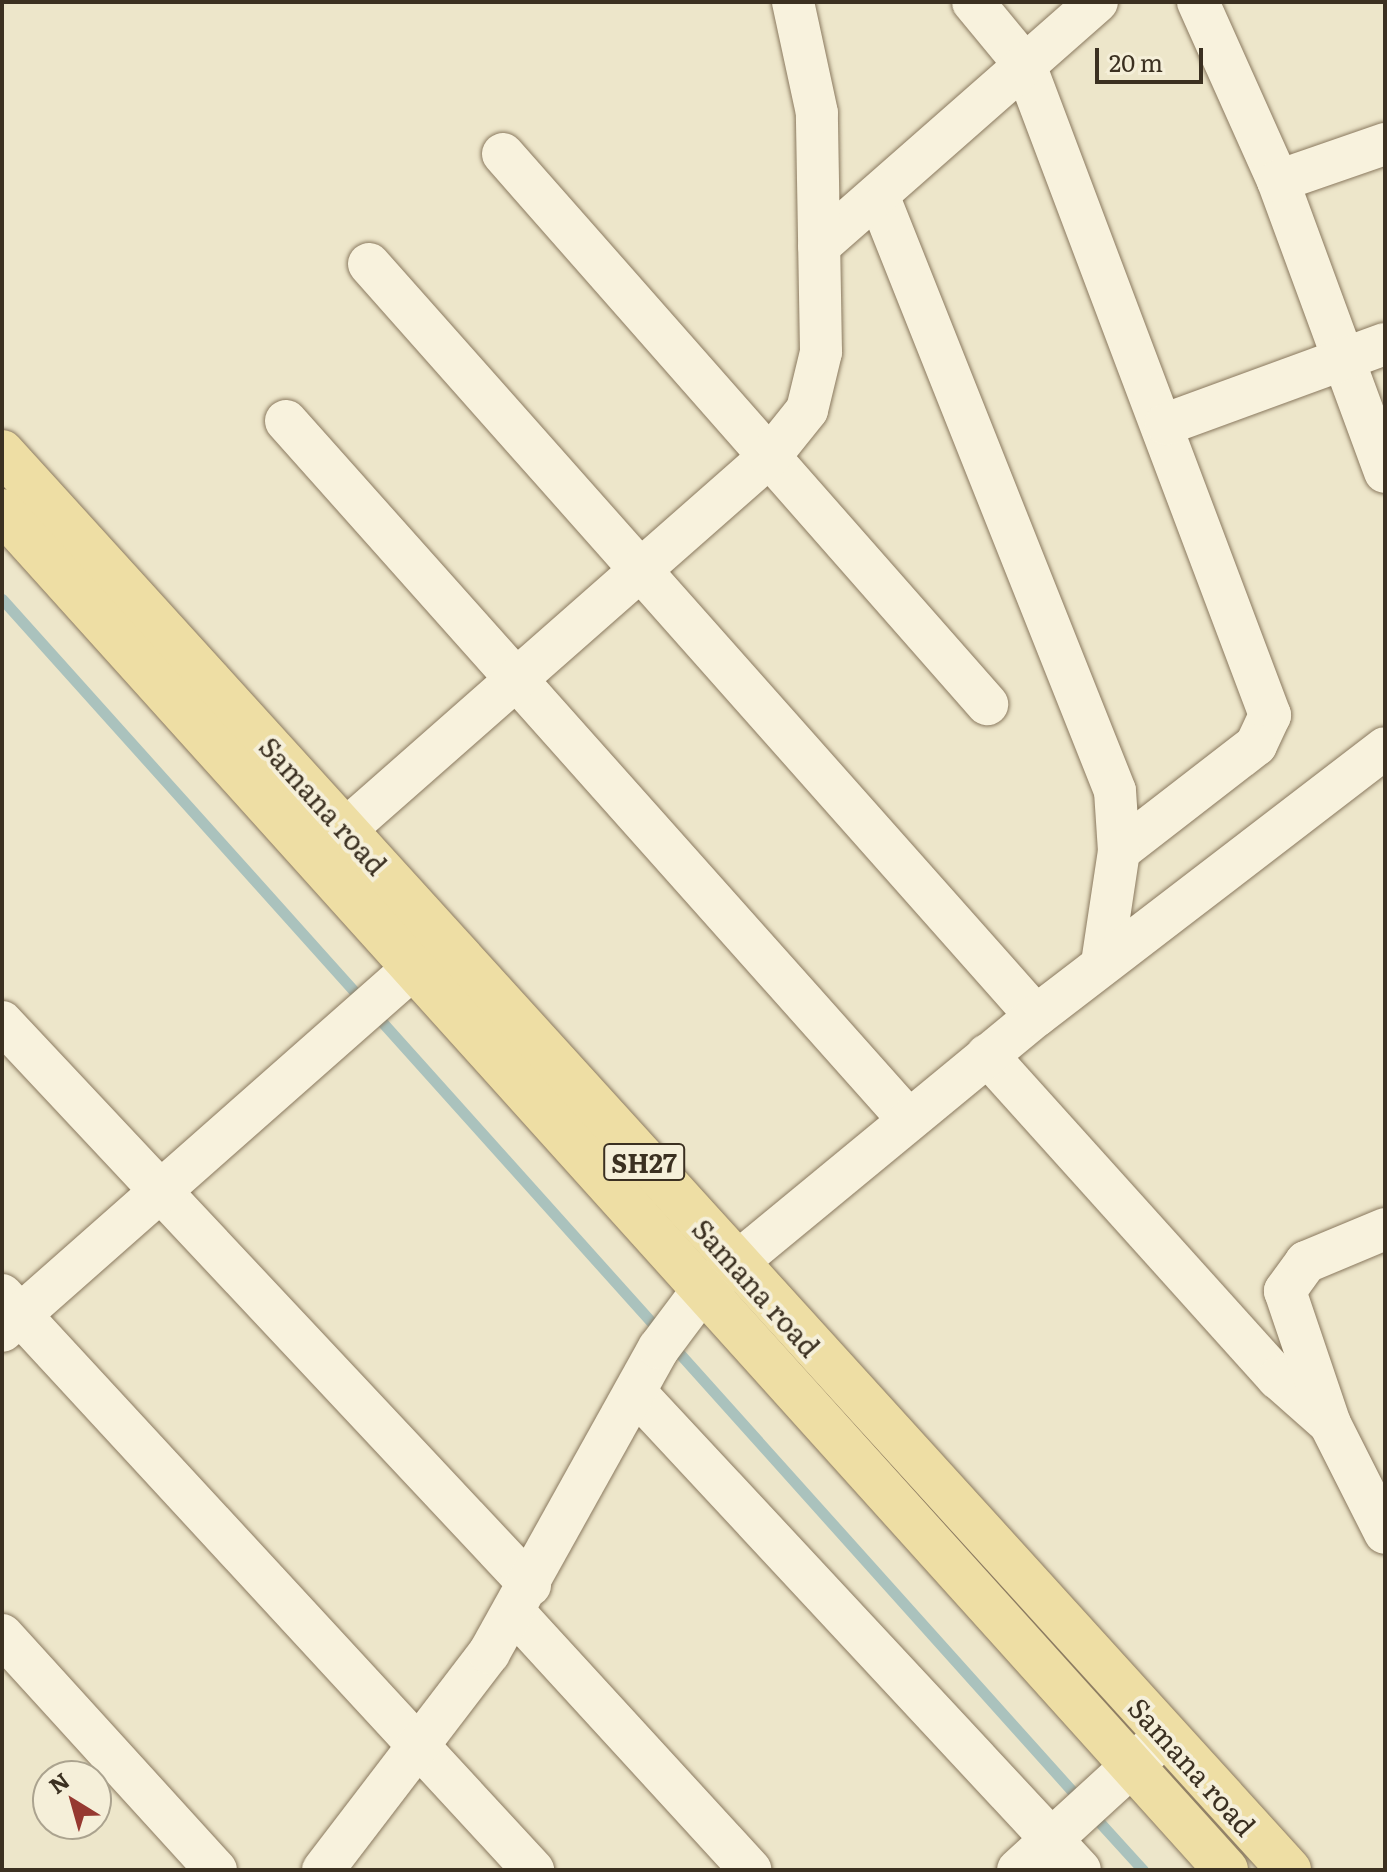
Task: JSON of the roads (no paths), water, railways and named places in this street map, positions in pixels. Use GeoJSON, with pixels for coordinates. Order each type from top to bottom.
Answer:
{"type":"FeatureCollection","features":[{"type":"Feature","properties":{"kind":"main road","name":"Samana road"},"geometry":{"type":"LineString","coordinates":[[2,452],[56,540],[313,858],[411,970],[679,1321],[1130,1767],[1226,1870]]}},
{"type":"Feature","properties":{"kind":"main road","name":"Samana road"},"geometry":{"type":"LineString","coordinates":[[2,511],[56,540],[346,829],[732,1261],[1289,1870]]}},
{"type":"Feature","properties":{"kind":"street"},"geometry":{"type":"LineString","coordinates":[[313,858],[770,456],[816,389],[819,246],[817,113],[793,2]]}},
{"type":"Feature","properties":{"kind":"street"},"geometry":{"type":"LineString","coordinates":[[973,2],[1025,65],[1166,424],[1270,715],[1256,745],[1119,851]]}},
{"type":"Feature","properties":{"kind":"street"},"geometry":{"type":"LineString","coordinates":[[819,246],[1097,2]]}},
{"type":"Feature","properties":{"kind":"street"},"geometry":{"type":"LineString","coordinates":[[1198,2],[1278,181],[1385,472]]}},
{"type":"Feature","properties":{"kind":"street"},"geometry":{"type":"LineString","coordinates":[[1278,181],[1385,144]]}},
{"type":"Feature","properties":{"kind":"street"},"geometry":{"type":"LineString","coordinates":[[503,154],[987,704]]}},
{"type":"Feature","properties":{"kind":"street"},"geometry":{"type":"LineString","coordinates":[[878,195],[1115,791],[1119,851],[1102,964]]}},
{"type":"Feature","properties":{"kind":"street"},"geometry":{"type":"LineString","coordinates":[[369,264],[983,952],[1036,1016]]}},
{"type":"Feature","properties":{"kind":"street"},"geometry":{"type":"LineString","coordinates":[[1166,424],[1385,344]]}},
{"type":"Feature","properties":{"kind":"street"},"geometry":{"type":"LineString","coordinates":[[286,421],[514,681],[908,1119]]}},
{"type":"Feature","properties":{"kind":"street"},"geometry":{"type":"LineString","coordinates":[[323,1870],[422,1750],[522,1598],[635,1392],[679,1321],[732,1261],[1102,964],[1385,748]]}},
{"type":"Feature","properties":{"kind":"street"},"geometry":{"type":"LineString","coordinates":[[411,970],[158,1191],[8,1314],[533,1870]]}},
{"type":"Feature","properties":{"kind":"street"},"geometry":{"type":"LineString","coordinates":[[2,1022],[158,1191],[522,1598],[750,1870]]}},
{"type":"Feature","properties":{"kind":"street"},"geometry":{"type":"LineString","coordinates":[[987,1055],[1278,1378],[1330,1424]]}},
{"type":"Feature","properties":{"kind":"street"},"geometry":{"type":"LineString","coordinates":[[1385,1229],[1306,1262],[1285,1291],[1330,1424],[1385,1533]]}},
{"type":"Feature","properties":{"kind":"street"},"geometry":{"type":"LineString","coordinates":[[635,1392],[1075,1818],[1080,1870]]}},
{"type":"Feature","properties":{"kind":"street"},"geometry":{"type":"LineString","coordinates":[[2,1635],[216,1870]]}},
{"type":"Feature","properties":{"kind":"street"},"geometry":{"type":"LineString","coordinates":[[1018,1870],[1166,1735]]}},
{"type":"Feature","properties":{"kind":"waterway"},"geometry":{"type":"LineString","coordinates":[[2,599],[362,1000]]}},
{"type":"Feature","properties":{"kind":"waterway"},"geometry":{"type":"LineString","coordinates":[[374,1013],[1081,1801]]}},
{"type":"Feature","properties":{"kind":"waterway"},"geometry":{"type":"LineString","coordinates":[[1092,1814],[1143,1870]]}}]}
